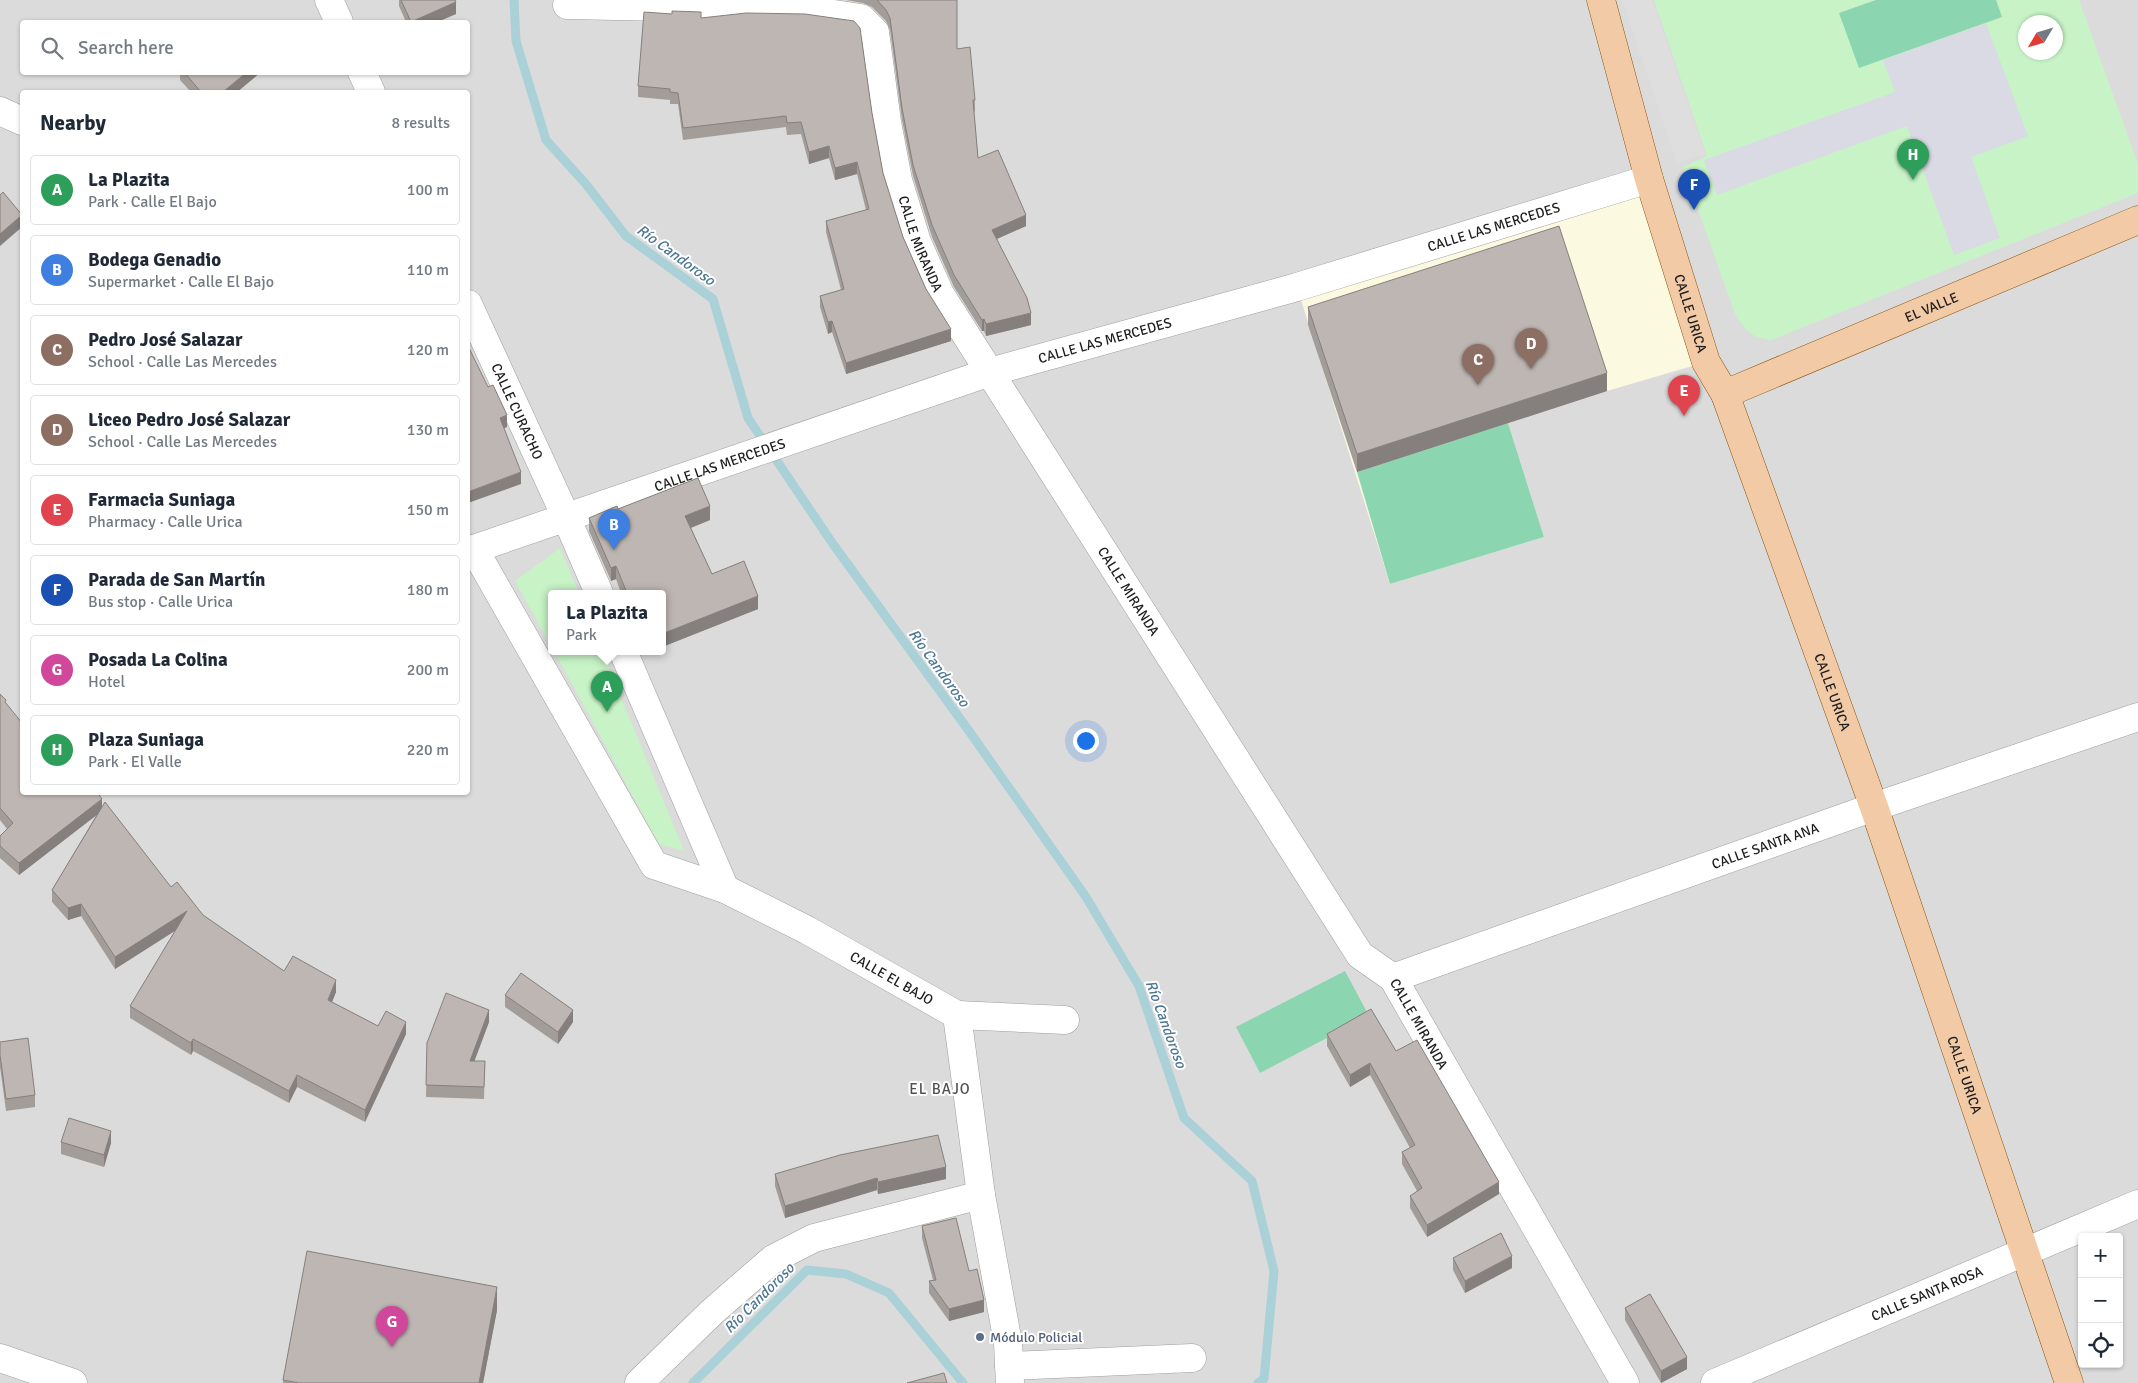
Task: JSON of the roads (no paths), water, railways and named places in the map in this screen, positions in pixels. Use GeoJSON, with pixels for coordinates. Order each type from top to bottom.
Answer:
{"type":"FeatureCollection","features":[{"type":"Feature","properties":{"kind":"main road","name":"CALLE URICA"},"geometry":{"type":"LineString","coordinates":[[1601,0],[1649,179],[1706,362],[1725,394],[1874,807],[2070,1383]]}},
{"type":"Feature","properties":{"kind":"main road","name":"EL VALLE"},"geometry":{"type":"LineString","coordinates":[[1725,394],[2138,220]]}},
{"type":"Feature","properties":{"kind":"street"},"geometry":{"type":"LineString","coordinates":[[329,0],[338,20]]}},
{"type":"Feature","properties":{"kind":"street","name":"CALLE MIRANDA"},"geometry":{"type":"LineString","coordinates":[[567,4],[806,10],[861,18],[875,32],[886,122],[898,180],[917,242],[940,294],[1360,955],[1392,978],[1626,1383]]}},
{"type":"Feature","properties":{"kind":"street"},"geometry":{"type":"LineString","coordinates":[[363,75],[370,90]]}},
{"type":"Feature","properties":{"kind":"street"},"geometry":{"type":"LineString","coordinates":[[0,110],[20,121]]}},
{"type":"Feature","properties":{"kind":"street","name":"CALLE LAS MERCEDES"},"geometry":{"type":"LineString","coordinates":[[471,550],[990,372],[1297,287],[1649,179]]}},
{"type":"Feature","properties":{"kind":"street","name":"CALLE CURACHO"},"geometry":{"type":"LineString","coordinates":[[470,308],[566,517]]}},
{"type":"Feature","properties":{"kind":"street"},"geometry":{"type":"LineString","coordinates":[[566,517],[598,590]]}},
{"type":"Feature","properties":{"kind":"street","name":"CALLE EL BAJO"},"geometry":{"type":"LineString","coordinates":[[471,550],[654,865],[725,889],[807,930],[957,1015]]}},
{"type":"Feature","properties":{"kind":"street"},"geometry":{"type":"LineString","coordinates":[[625,655],[725,889]]}},
{"type":"Feature","properties":{"kind":"street","name":"CALLE SANTA ANA"},"geometry":{"type":"LineString","coordinates":[[1392,978],[1874,807],[2138,717]]}},
{"type":"Feature","properties":{"kind":"street"},"geometry":{"type":"LineString","coordinates":[[1065,1020],[957,1015],[981,1195],[1008,1343],[1010,1375],[1192,1358]]}},
{"type":"Feature","properties":{"kind":"street"},"geometry":{"type":"LineString","coordinates":[[639,1383],[712,1312],[773,1259],[814,1238],[981,1195]]}},
{"type":"Feature","properties":{"kind":"street","name":"CALLE SANTA ROSA"},"geometry":{"type":"LineString","coordinates":[[1715,1383],[2138,1204]]}},
{"type":"Feature","properties":{"kind":"street"},"geometry":{"type":"LineString","coordinates":[[0,1358],[73,1383]]}},
{"type":"Feature","properties":{"kind":"waterway","name":"Río Candoroso"},"geometry":{"type":"LineString","coordinates":[[514,0],[516,41],[546,140],[585,183],[626,236],[713,299],[748,418],[833,544],[969,731],[1086,897],[1139,986],[1184,1118],[1252,1181],[1274,1271],[1264,1379],[1258,1383]]}},
{"type":"Feature","properties":{"kind":"waterway","name":"Río Candoroso"},"geometry":{"type":"LineString","coordinates":[[693,1383],[807,1270],[846,1274],[889,1293],[963,1383]]}},
{"type":"Feature","properties":{"kind":"place","name":"Plaza Suniaga"},"geometry":{"type":"Point","coordinates":[1913,180]}},
{"type":"Feature","properties":{"kind":"place","name":"Parada de San Martín"},"geometry":{"type":"Point","coordinates":[1694,210]}},
{"type":"Feature","properties":{"kind":"place","name":"Liceo Pedro José Salazar"},"geometry":{"type":"Point","coordinates":[1531,369]}},
{"type":"Feature","properties":{"kind":"place","name":"Pedro José Salazar"},"geometry":{"type":"Point","coordinates":[1478,385]}},
{"type":"Feature","properties":{"kind":"place","name":"Farmacia Suniaga"},"geometry":{"type":"Point","coordinates":[1684,416]}},
{"type":"Feature","properties":{"kind":"place","name":"Bodega Genadio"},"geometry":{"type":"Point","coordinates":[614,550]}},
{"type":"Feature","properties":{"kind":"place","name":"La Plazita"},"geometry":{"type":"Point","coordinates":[607,712]}},
{"type":"Feature","properties":{"kind":"place","name":"Módulo Policial"},"geometry":{"type":"Point","coordinates":[980,1337]}},
{"type":"Feature","properties":{"kind":"place","name":"Posada La Colina"},"geometry":{"type":"Point","coordinates":[392,1347]}},
{"type":"Feature","properties":{"kind":"district","name":"EL BAJO"},"geometry":{"type":"Point","coordinates":[940,1089]}}]}
